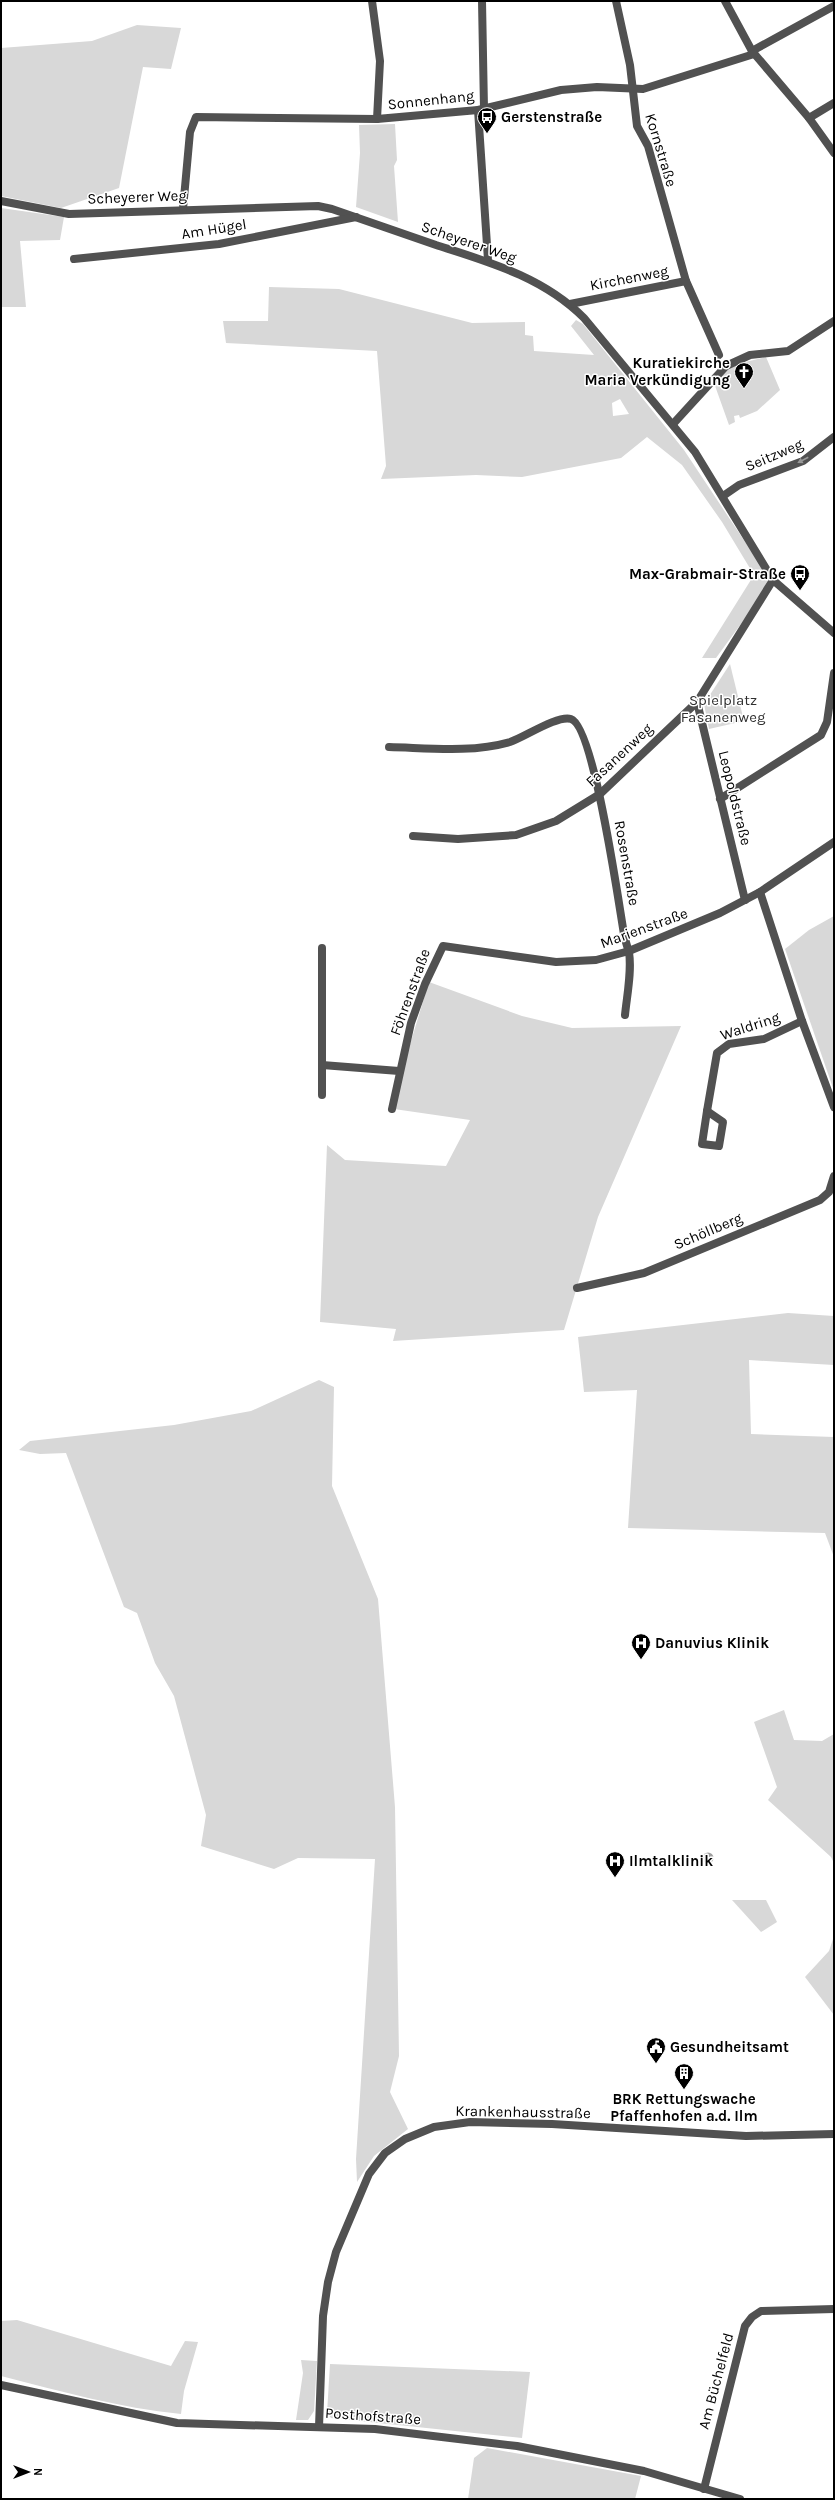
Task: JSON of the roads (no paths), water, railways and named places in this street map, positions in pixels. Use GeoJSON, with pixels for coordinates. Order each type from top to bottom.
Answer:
{"type":"FeatureCollection","features":[{"type":"Feature","properties":{"kind":"street"},"geometry":{"type":"LineString","coordinates":[[372,1],[380,61],[377,119]]}},
{"type":"Feature","properties":{"kind":"street"},"geometry":{"type":"LineString","coordinates":[[482,1],[481,109],[488,260]]}},
{"type":"Feature","properties":{"kind":"street","name":"Kornstraße"},"geometry":{"type":"LineString","coordinates":[[616,1],[625,38],[637,126],[648,146],[686,281]]}},
{"type":"Feature","properties":{"kind":"street"},"geometry":{"type":"LineString","coordinates":[[725,1],[753,52],[809,118],[834,153]]}},
{"type":"Feature","properties":{"kind":"street","name":"Sonnenhang"},"geometry":{"type":"LineString","coordinates":[[183,209],[190,132],[196,117],[377,119],[481,109],[580,88],[633,90],[652,87],[753,52],[834,6]]}},
{"type":"Feature","properties":{"kind":"street"},"geometry":{"type":"LineString","coordinates":[[809,118],[834,104]]}},
{"type":"Feature","properties":{"kind":"street","name":"Scheyerer Weg"},"geometry":{"type":"LineString","coordinates":[[1,201],[69,214],[304,205],[332,209],[488,260],[534,281],[570,304],[673,424]]}},
{"type":"Feature","properties":{"kind":"street","name":"Am Hügel"},"geometry":{"type":"LineString","coordinates":[[74,259],[219,244],[356,217]]}},
{"type":"Feature","properties":{"kind":"street","name":"Kirchenweg"},"geometry":{"type":"LineString","coordinates":[[570,304],[686,281],[719,354]]}},
{"type":"Feature","properties":{"kind":"street"},"geometry":{"type":"LineString","coordinates":[[834,322],[788,351],[750,355],[726,366],[673,424],[723,496],[759,560],[773,580],[834,633]]}},
{"type":"Feature","properties":{"kind":"street","name":"Seitzweg"},"geometry":{"type":"LineString","coordinates":[[723,496],[740,485],[803,461],[834,437]]}},
{"type":"Feature","properties":{"kind":"street","name":"Fasanenweg"},"geometry":{"type":"LineString","coordinates":[[413,836],[458,839],[516,835],[556,821],[600,794],[697,702],[773,580]]}},
{"type":"Feature","properties":{"kind":"street"},"geometry":{"type":"LineString","coordinates":[[720,799],[821,735],[827,722],[834,673]]}},
{"type":"Feature","properties":{"kind":"street","name":"Leopoldstraße"},"geometry":{"type":"LineString","coordinates":[[697,702],[745,900]]}},
{"type":"Feature","properties":{"kind":"street","name":"Rosenstraße"},"geometry":{"type":"LineString","coordinates":[[389,747],[460,748],[491,746],[517,739],[559,720],[574,720],[588,753],[600,794],[628,951],[625,1015]]}},
{"type":"Feature","properties":{"kind":"street","name":"Marienstraße"},"geometry":{"type":"LineString","coordinates":[[443,946],[572,963],[596,960],[628,951],[696,924],[745,900],[760,892],[834,842]]}},
{"type":"Feature","properties":{"kind":"street"},"geometry":{"type":"LineString","coordinates":[[760,892],[802,1021],[834,1107]]}},
{"type":"Feature","properties":{"kind":"street","name":"Föhrenstraße"},"geometry":{"type":"LineString","coordinates":[[392,1109],[399,1071],[411,1023],[443,946]]}},
{"type":"Feature","properties":{"kind":"street"},"geometry":{"type":"LineString","coordinates":[[322,948],[322,1095]]}},
{"type":"Feature","properties":{"kind":"street","name":"Waldring"},"geometry":{"type":"LineString","coordinates":[[707,1111],[717,1053],[722,1047],[764,1039],[802,1021]]}},
{"type":"Feature","properties":{"kind":"street"},"geometry":{"type":"LineString","coordinates":[[322,1065],[399,1071]]}},
{"type":"Feature","properties":{"kind":"street","name":"Schöllberg"},"geometry":{"type":"LineString","coordinates":[[577,1288],[644,1273],[820,1200],[829,1192],[834,1176]]}},
{"type":"Feature","properties":{"kind":"street","name":"Krankenhausstraße"},"geometry":{"type":"LineString","coordinates":[[319,2427],[323,2316],[328,2282],[336,2252],[369,2174],[385,2153],[405,2139],[434,2127],[470,2122],[552,2124],[746,2136],[834,2134]]}},
{"type":"Feature","properties":{"kind":"street","name":"Am Büchelfeld"},"geometry":{"type":"LineString","coordinates":[[704,2488],[745,2326],[752,2317],[761,2311],[834,2309]]}},
{"type":"Feature","properties":{"kind":"street","name":"Posthofstraße"},"geometry":{"type":"LineString","coordinates":[[1,2384],[177,2423],[319,2427],[394,2431],[516,2446],[644,2471],[740,2499]]}},
{"type":"Feature","properties":{"kind":"place","name":"Gerstenstraße"},"geometry":{"type":"Point","coordinates":[487,134]}},
{"type":"Feature","properties":{"kind":"place","name":"Kuratiekirche Maria Verkündigung"},"geometry":{"type":"Point","coordinates":[744,389]}},
{"type":"Feature","properties":{"kind":"place","name":"Max-Grabmair-Straße"},"geometry":{"type":"Point","coordinates":[800,591]}},
{"type":"Feature","properties":{"kind":"place","name":"Danuvius Klinik"},"geometry":{"type":"Point","coordinates":[641,1660]}},
{"type":"Feature","properties":{"kind":"place","name":"Ilmtalklinik"},"geometry":{"type":"Point","coordinates":[615,1878]}},
{"type":"Feature","properties":{"kind":"place","name":"Gesundheitsamt"},"geometry":{"type":"Point","coordinates":[656,2064]}},
{"type":"Feature","properties":{"kind":"place","name":"BRK Rettungswache Pfaffenhofen a.d. Ilm"},"geometry":{"type":"Point","coordinates":[684,2090]}},
{"type":"Feature","properties":{"kind":"park label","name":"Spielplatz Fasanenweg"},"geometry":{"type":"Point","coordinates":[723,708]}}]}
